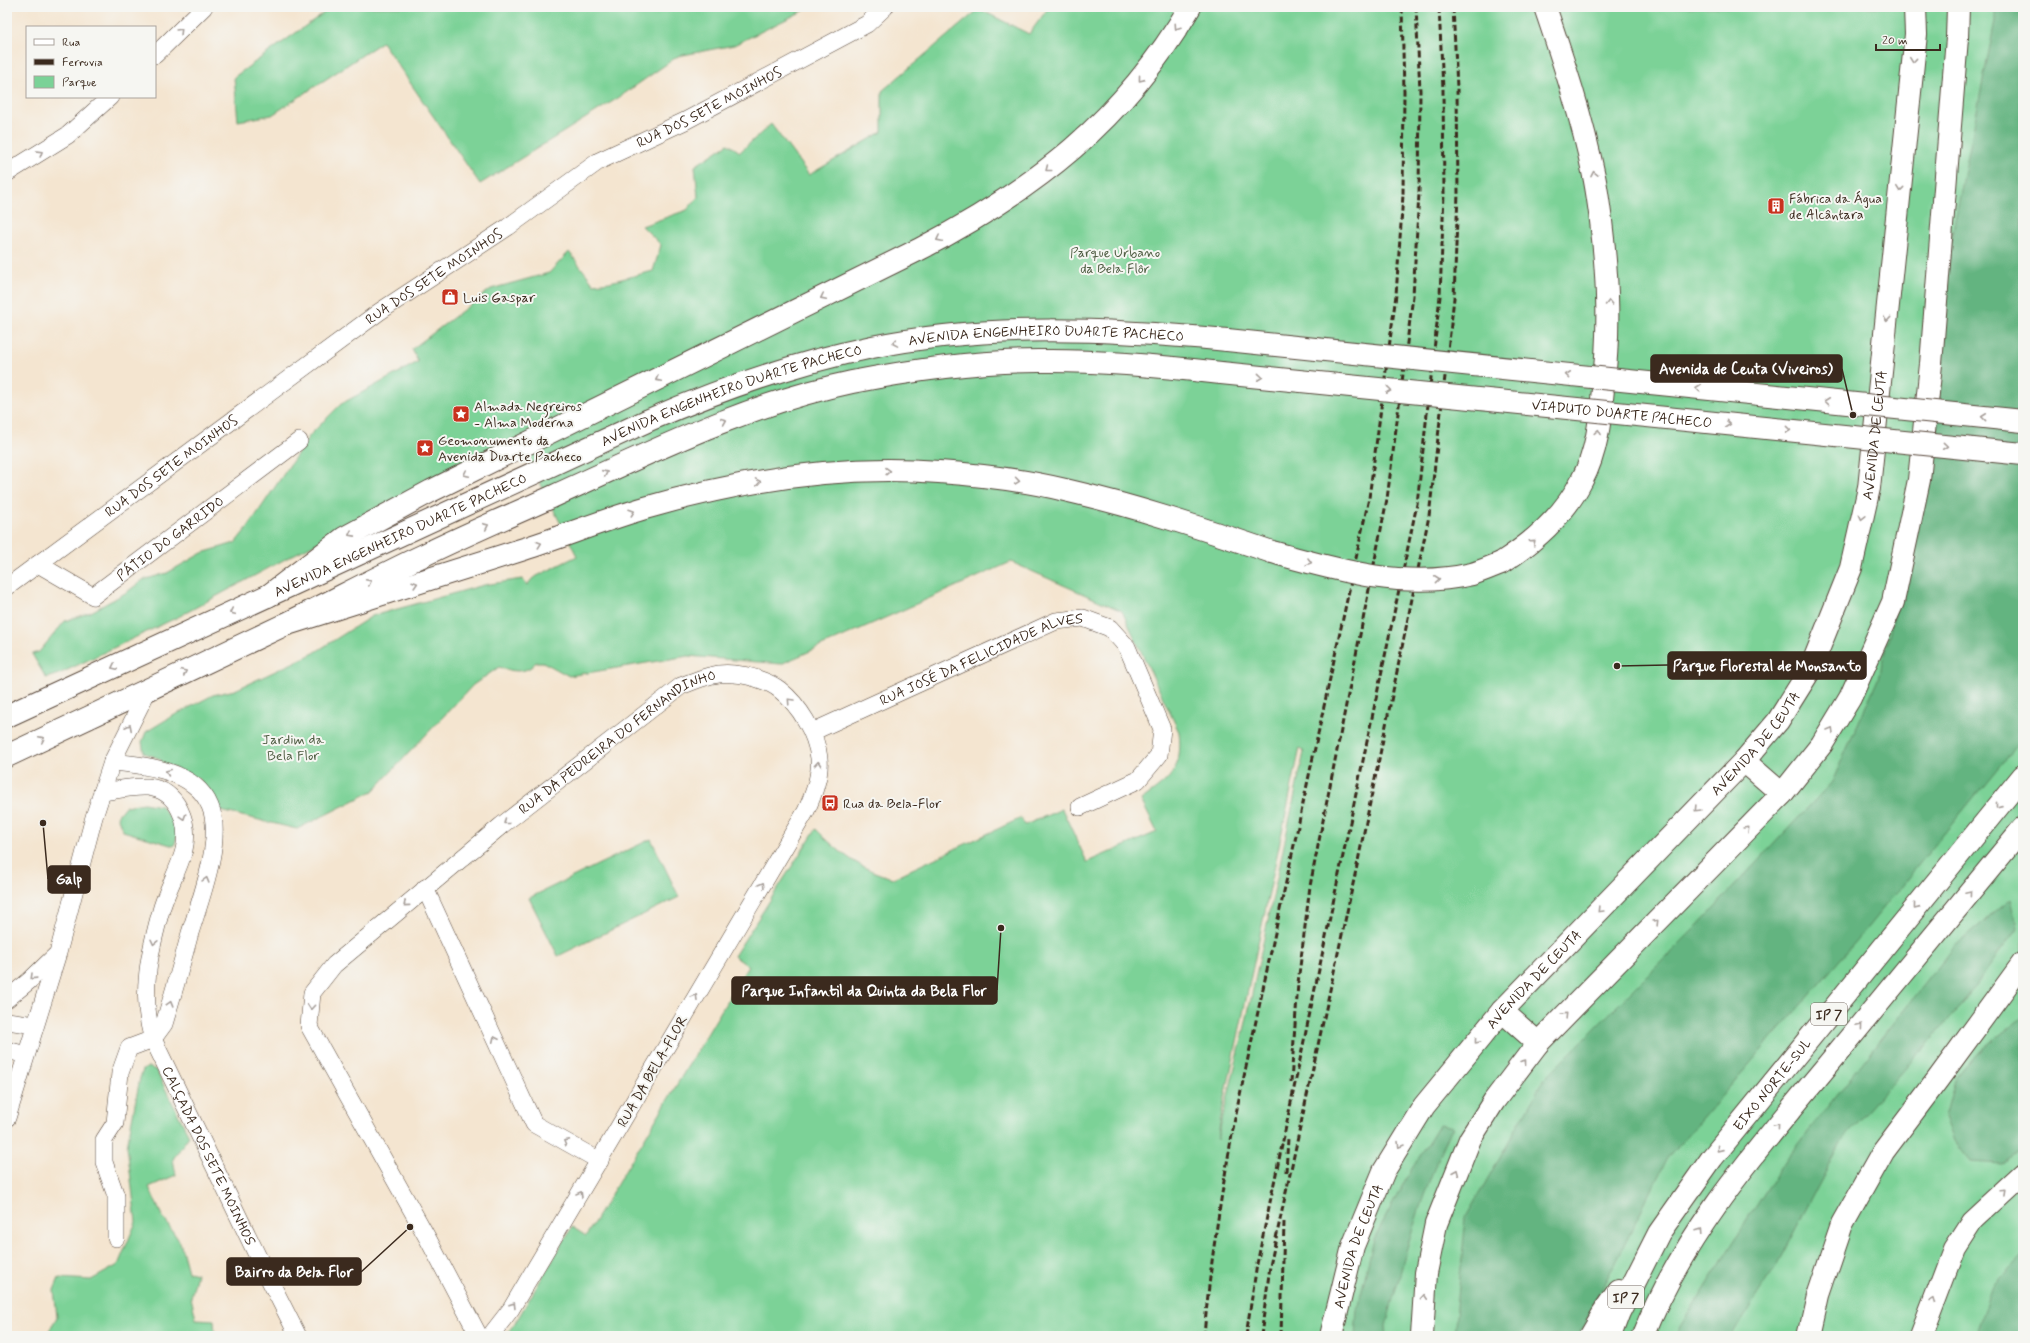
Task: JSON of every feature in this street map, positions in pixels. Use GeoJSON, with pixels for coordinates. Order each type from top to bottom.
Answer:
{"type":"FeatureCollection","features":[{"type":"Feature","properties":{"kind":"main road"},"geometry":{"type":"LineString","coordinates":[[268,596],[350,534],[431,491],[920,249],[967,225],[1000,204],[1060,160],[1117,107],[1146,72],[1190,7]]}},
{"type":"Feature","properties":{"kind":"main road"},"geometry":{"type":"LineString","coordinates":[[284,625],[526,548],[642,509],[688,496],[765,481],[850,472],[892,470],[938,472],[1019,481],[1063,489],[1152,513],[1272,552],[1376,578],[1402,580],[1450,578],[1473,574],[1501,564],[1529,546],[1542,534],[1564,509],[1582,481],[1591,461],[1598,434],[1608,350],[1609,299],[1595,178],[1584,132],[1545,7]]}},
{"type":"Feature","properties":{"kind":"main road","name":"AVENIDA DE CEUTA"},"geometry":{"type":"LineString","coordinates":[[1331,1336],[1353,1246],[1384,1171],[1424,1106],[1502,1011],[1744,761],[1778,721],[1810,670],[1851,568],[1870,480],[1916,34],[1916,7]]}},
{"type":"Feature","properties":{"kind":"main road"},"geometry":{"type":"LineString","coordinates":[[1422,1336],[1426,1273],[1436,1224],[1453,1178],[1470,1139],[1494,1101],[1538,1043],[1782,794],[1822,744],[1850,698],[1893,602],[1919,480],[1931,356],[1957,38],[1958,7]]}},
{"type":"Feature","properties":{"kind":"main road","name":"AVENIDA ENGENHEIRO DUARTE PACHECO"},"geometry":{"type":"LineString","coordinates":[[7,716],[681,406],[739,384],[829,357],[872,347],[916,340],[1001,332],[1093,330],[1227,340],[2023,421]]}},
{"type":"Feature","properties":{"kind":"main road","name":"AVENIDA ENGENHEIRO DUARTE PACHECO"},"geometry":{"type":"LineString","coordinates":[[7,756],[284,625],[425,554],[740,414],[808,393],[851,382],[947,367],[1036,361],[1146,364],[1221,373]]}},
{"type":"Feature","properties":{"kind":"main road","name":"VIADUTO DUARTE PACHECO"},"geometry":{"type":"LineString","coordinates":[[1221,373],[2023,454]]}},
{"type":"Feature","properties":{"kind":"main road"},"geometry":{"type":"LineString","coordinates":[[1744,761],[1782,794]]}},
{"type":"Feature","properties":{"kind":"main road","name":"EIXO NORTE-SUL"},"geometry":{"type":"LineString","coordinates":[[1610,1336],[1619,1312],[1659,1233],[1712,1158],[2023,776]]}},
{"type":"Feature","properties":{"kind":"main road","name":"IP 7"},"geometry":{"type":"LineString","coordinates":[[1643,1336],[1659,1298],[1679,1264],[1739,1172],[2023,828]]}},
{"type":"Feature","properties":{"kind":"main road"},"geometry":{"type":"LineString","coordinates":[[1809,1336],[1818,1296],[1842,1224],[1883,1152],[2023,963]]}},
{"type":"Feature","properties":{"kind":"main road"},"geometry":{"type":"LineString","coordinates":[[1502,1011],[1538,1043]]}},
{"type":"Feature","properties":{"kind":"main road"},"geometry":{"type":"LineString","coordinates":[[1921,1336],[1954,1249],[1972,1222],[2023,1174]]}},
{"type":"Feature","properties":{"kind":"main road"},"geometry":{"type":"LineString","coordinates":[[1589,1336],[1621,1286],[1645,1258]]}},
{"type":"Feature","properties":{"kind":"main road"},"geometry":{"type":"LineString","coordinates":[[1659,1336],[1679,1264]]}},
{"type":"Feature","properties":{"kind":"street"},"geometry":{"type":"LineString","coordinates":[[156,54],[204,7]]}},
{"type":"Feature","properties":{"kind":"street","name":"RUA DOS SETE MOINHOS"},"geometry":{"type":"LineString","coordinates":[[7,587],[379,312],[508,227],[599,161],[685,120],[867,24],[885,7]]}},
{"type":"Feature","properties":{"kind":"street"},"geometry":{"type":"LineString","coordinates":[[7,173],[68,135],[109,98]]}},
{"type":"Feature","properties":{"kind":"street","name":"PÁTIO DO GARRIDO"},"geometry":{"type":"LineString","coordinates":[[38,564],[93,596],[299,440]]}},
{"type":"Feature","properties":{"kind":"street","name":"RUA JOSÉ DA FELICIDADE ALVES"},"geometry":{"type":"LineString","coordinates":[[812,732],[1056,620],[1083,618],[1110,628],[1127,647],[1162,728],[1159,755],[1138,780],[1080,807]]}},
{"type":"Feature","properties":{"kind":"street","name":"RUA DA PEDREIRA DO FERNANDINHO"},"geometry":{"type":"LineString","coordinates":[[479,1336],[428,1239],[309,1026],[312,992],[334,965],[425,888],[514,815],[681,686],[715,675],[733,673],[756,678],[779,690],[798,710],[812,732]]}},
{"type":"Feature","properties":{"kind":"street"},"geometry":{"type":"LineString","coordinates":[[7,1118],[58,953],[102,792],[112,762],[149,688]]}},
{"type":"Feature","properties":{"kind":"street","name":"RUA DA BELA-FLOR"},"geometry":{"type":"LineString","coordinates":[[490,1336],[511,1309],[806,811],[816,787],[819,759],[812,732]]}},
{"type":"Feature","properties":{"kind":"street"},"geometry":{"type":"LineString","coordinates":[[112,762],[153,766],[170,772],[195,787],[210,806],[214,832],[211,864],[164,1024],[153,1039],[129,1048],[120,1072],[115,1123],[104,1140],[104,1162],[116,1196],[116,1238]]}},
{"type":"Feature","properties":{"kind":"street","name":"CALÇADA DOS SETE MOINHOS"},"geometry":{"type":"LineString","coordinates":[[102,792],[148,787],[164,792],[182,811],[186,825],[184,849],[162,907],[146,977],[148,1025],[153,1039],[257,1255],[298,1336]]}},
{"type":"Feature","properties":{"kind":"street"},"geometry":{"type":"LineString","coordinates":[[425,888],[534,1124],[600,1161]]}},
{"type":"Feature","properties":{"kind":"street"},"geometry":{"type":"LineString","coordinates":[[7,999],[29,981],[58,953]]}},
{"type":"Feature","properties":{"kind":"street"},"geometry":{"type":"LineString","coordinates":[[7,1021],[35,1025]]}},
{"type":"Feature","properties":{"kind":"street"},"geometry":{"type":"LineString","coordinates":[[7,1050],[26,1055]]}},
{"type":"Feature","properties":{"kind":"green space"},"geometry":{"type":"Polygon","coordinates":[[[332,7],[811,7],[734,45],[678,56],[618,98],[480,184],[382,42],[272,115],[238,121],[234,77],[332,7]]]}},
{"type":"Feature","properties":{"kind":"green space"},"geometry":{"type":"Polygon","coordinates":[[[1049,7],[2023,7],[2023,1336],[505,1336],[517,1320],[572,1227],[586,1236],[748,966],[734,956],[816,829],[842,853],[860,865],[881,875],[893,878],[1021,818],[1025,825],[1062,809],[1087,862],[1157,832],[1141,800],[1167,780],[1172,773],[1179,756],[1179,732],[1122,611],[1011,562],[781,664],[688,656],[569,676],[543,662],[536,662],[528,669],[519,671],[499,667],[473,685],[373,791],[297,829],[221,811],[199,779],[165,764],[158,758],[144,753],[142,742],[146,732],[169,718],[213,695],[235,690],[314,653],[372,616],[484,585],[522,579],[527,585],[533,578],[577,556],[519,441],[289,557],[180,616],[59,674],[46,678],[32,654],[39,652],[65,621],[91,612],[127,592],[143,580],[167,573],[202,553],[235,543],[248,527],[310,435],[341,404],[418,362],[412,349],[491,289],[549,273],[569,252],[594,284],[610,282],[653,271],[661,245],[642,226],[687,210],[698,197],[695,166],[728,144],[740,152],[771,124],[809,175],[882,132],[882,91],[979,9],[1029,34],[1049,7]],[[1300,748],[1217,1140],[1246,1022],[1304,752],[1300,748]]]}},
{"type":"Feature","properties":{"kind":"green space"},"geometry":{"type":"Polygon","coordinates":[[[1995,7],[2023,7],[2023,737],[1858,939],[1667,1159],[1578,1336],[1454,1336],[1466,1217],[1544,1079],[1695,928],[1832,782],[1878,679],[1924,496],[1944,275],[1995,21],[1995,7]]]}},
{"type":"Feature","properties":{"kind":"green space"},"geometry":{"type":"Polygon","coordinates":[[[144,803],[161,806],[175,824],[177,833],[174,846],[123,831],[117,816],[125,806],[144,803]]]}},
{"type":"Feature","properties":{"kind":"green space"},"geometry":{"type":"Polygon","coordinates":[[[651,839],[679,897],[558,956],[529,898],[651,839]]]}},
{"type":"Feature","properties":{"kind":"green space"},"geometry":{"type":"Polygon","coordinates":[[[2010,899],[2017,928],[1964,1002],[1843,1139],[1775,1268],[1731,1336],[1674,1336],[1786,1159],[1955,946],[2010,899]]]}},
{"type":"Feature","properties":{"kind":"green space"},"geometry":{"type":"Polygon","coordinates":[[[2023,1017],[2023,1150],[2002,1164],[1971,1162],[1954,1141],[1945,1117],[1955,1080],[1983,1048],[2023,1017]]]}},
{"type":"Feature","properties":{"kind":"green space"},"geometry":{"type":"Polygon","coordinates":[[[148,1067],[156,1070],[189,1136],[173,1159],[176,1175],[149,1187],[162,1216],[180,1242],[188,1272],[197,1274],[191,1297],[196,1319],[214,1320],[215,1336],[46,1336],[57,1317],[54,1290],[59,1278],[91,1280],[118,1265],[136,1222],[127,1146],[140,1078],[143,1070],[148,1067]]]}},
{"type":"Feature","properties":{"kind":"green space"},"geometry":{"type":"Polygon","coordinates":[[[1440,1124],[1453,1127],[1422,1200],[1414,1225],[1386,1326],[1387,1336],[1355,1336],[1357,1310],[1374,1239],[1408,1175],[1440,1124]]]}},
{"type":"Feature","properties":{"kind":"green space"},"geometry":{"type":"Polygon","coordinates":[[[2023,1255],[2023,1336],[1976,1336],[1994,1284],[2023,1255]]]}},
{"type":"Feature","properties":{"kind":"railway"},"geometry":{"type":"LineString","coordinates":[[1204,1336],[1217,1227],[1235,1118],[1369,498],[1396,295],[1403,195],[1404,92],[1402,7]]}},
{"type":"Feature","properties":{"kind":"railway"},"geometry":{"type":"LineString","coordinates":[[1291,1082],[1298,983],[1310,886],[1387,499],[1413,296],[1419,194],[1420,91],[1416,7]]}},
{"type":"Feature","properties":{"kind":"railway"},"geometry":{"type":"LineString","coordinates":[[1246,1336],[1257,1264],[1417,504],[1440,296],[1444,193],[1443,89],[1439,7]]}},
{"type":"Feature","properties":{"kind":"railway"},"geometry":{"type":"LineString","coordinates":[[1261,1336],[1270,1266],[1358,861],[1429,516],[1454,298],[1458,193],[1457,88],[1453,7]]}},
{"type":"Feature","properties":{"kind":"railway"},"geometry":{"type":"LineString","coordinates":[[1286,1172],[1288,1138]]}},
{"type":"Feature","properties":{"kind":"railway"},"geometry":{"type":"LineString","coordinates":[[1281,1336],[1284,1222]]}},
{"type":"Feature","properties":{"kind":"place","name":"Fábrica da Água de Alcântara"},"geometry":{"type":"Point","coordinates":[1776,206]}},
{"type":"Feature","properties":{"kind":"place","name":"Luis Gaspar"},"geometry":{"type":"Point","coordinates":[450,297]}},
{"type":"Feature","properties":{"kind":"place","name":"Almada Negreiros - Alma Moderna"},"geometry":{"type":"Point","coordinates":[461,414]}},
{"type":"Feature","properties":{"kind":"place","name":"Avenida de Ceuta (Viveiros)"},"geometry":{"type":"Point","coordinates":[1853,415]}},
{"type":"Feature","properties":{"kind":"place","name":"Geomonumento da Avenida Duarte Pacheco"},"geometry":{"type":"Point","coordinates":[425,448]}},
{"type":"Feature","properties":{"kind":"place","name":"Parque Florestal de Monsanto"},"geometry":{"type":"Point","coordinates":[1617,666]}},
{"type":"Feature","properties":{"kind":"place","name":"Rua da Bela-Flor"},"geometry":{"type":"Point","coordinates":[830,803]}},
{"type":"Feature","properties":{"kind":"place","name":"Galp"},"geometry":{"type":"Point","coordinates":[43,823]}},
{"type":"Feature","properties":{"kind":"place","name":"Parque Infantil da Quinta da Bela Flor"},"geometry":{"type":"Point","coordinates":[1001,928]}},
{"type":"Feature","properties":{"kind":"place","name":"Bairro da Bela Flor"},"geometry":{"type":"Point","coordinates":[410,1227]}},
{"type":"Feature","properties":{"kind":"park label","name":"Parque Urbano da Bela Flôr"},"geometry":{"type":"Point","coordinates":[1115,260]}},
{"type":"Feature","properties":{"kind":"park label","name":"Jardim da Bela Flor"},"geometry":{"type":"Point","coordinates":[293,748]}}]}
